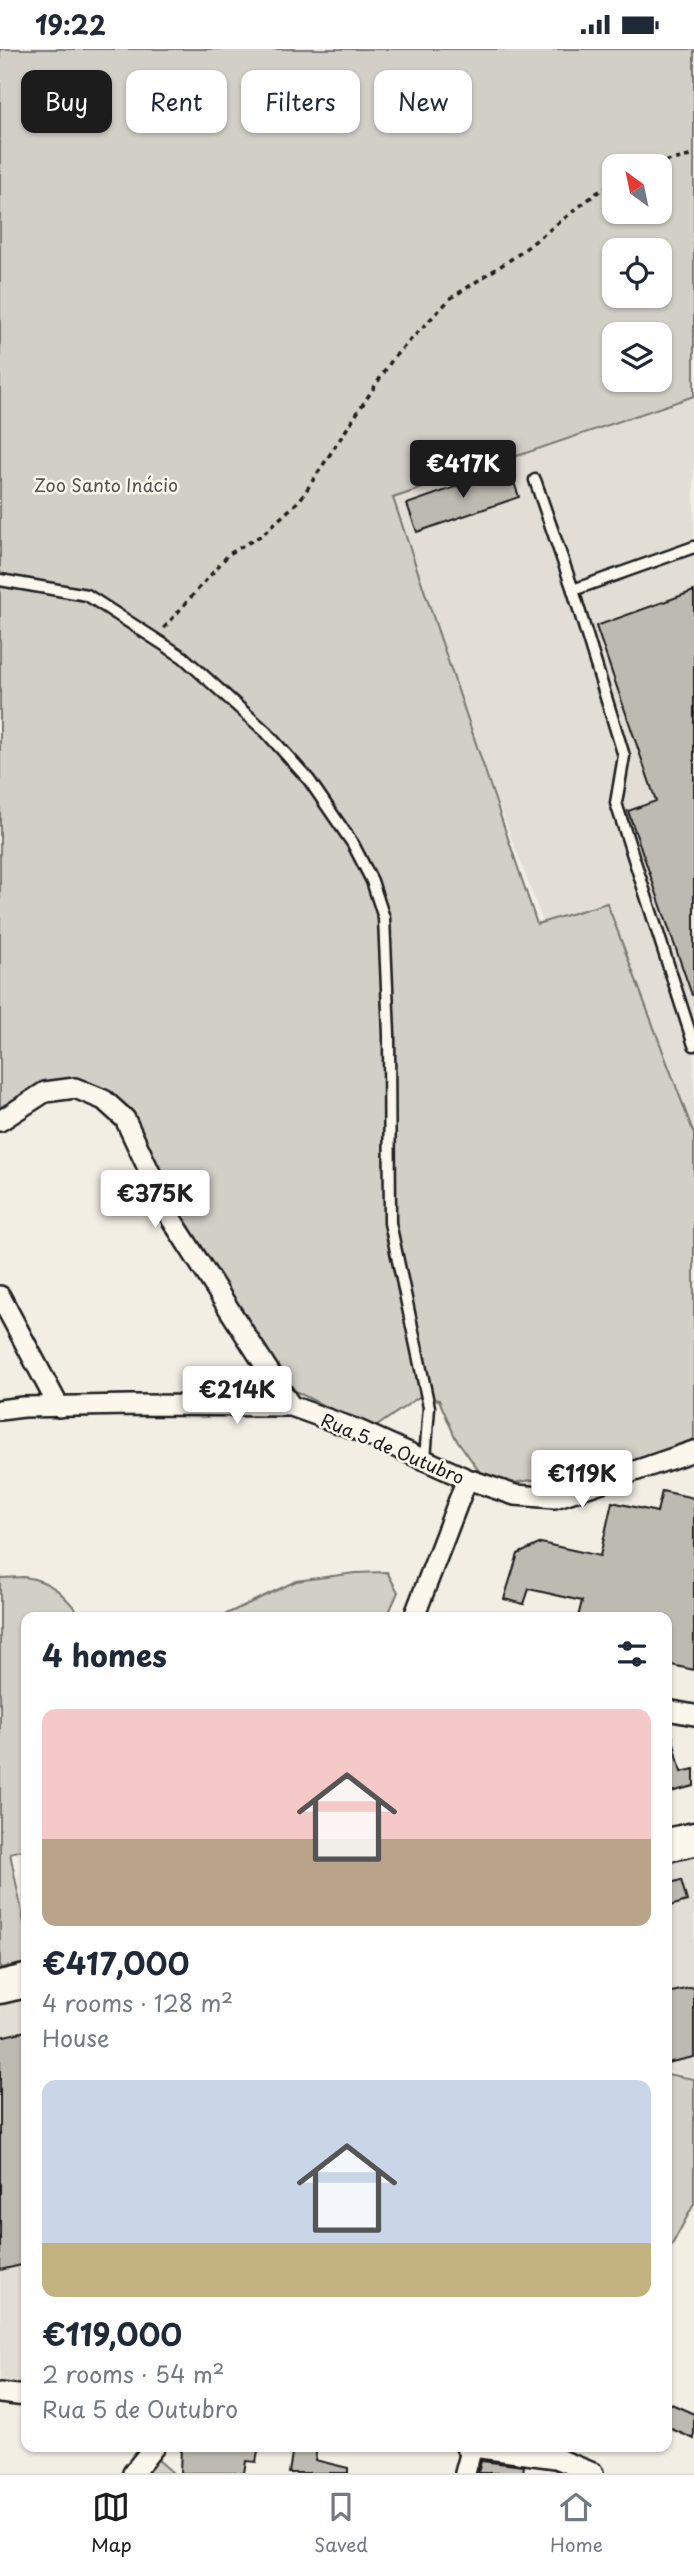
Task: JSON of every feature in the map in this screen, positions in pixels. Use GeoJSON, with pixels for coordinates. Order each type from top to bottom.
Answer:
{"type":"FeatureCollection","features":[{"type":"Feature","properties":{"kind":"main road"},"geometry":{"type":"LineString","coordinates":[[672,1844],[694,1839]]}},
{"type":"Feature","properties":{"kind":"main road"},"geometry":{"type":"LineString","coordinates":[[0,1987],[21,1983]]}},
{"type":"Feature","properties":{"kind":"street"},"geometry":{"type":"LineString","coordinates":[[0,1121],[45,1092],[75,1089],[104,1100],[125,1119],[172,1220],[291,1406]]}},
{"type":"Feature","properties":{"kind":"street"},"geometry":{"type":"LineString","coordinates":[[0,1297],[58,1407]]}},
{"type":"Feature","properties":{"kind":"street","name":"Rua 5 de Outubro"},"geometry":{"type":"LineString","coordinates":[[0,1411],[58,1407],[291,1406],[358,1430],[467,1479],[515,1495],[555,1498],[694,1451]]}},
{"type":"Feature","properties":{"kind":"street"},"geometry":{"type":"LineString","coordinates":[[416,1612],[467,1479]]}},
{"type":"Feature","properties":{"kind":"street"},"geometry":{"type":"LineString","coordinates":[[672,1711],[694,1714]]}},
{"type":"Feature","properties":{"kind":"street"},"geometry":{"type":"LineString","coordinates":[[0,2393],[21,2395]]}},
{"type":"Feature","properties":{"kind":"street"},"geometry":{"type":"LineString","coordinates":[[133,2473],[150,2452]]}},
{"type":"Feature","properties":{"kind":"street"},"geometry":{"type":"LineString","coordinates":[[465,2473],[470,2452]]}},
{"type":"Feature","properties":{"kind":"street"},"geometry":{"type":"LineString","coordinates":[[510,2452],[556,2458],[593,2473]]}},
{"type":"Feature","properties":{"kind":"lane"},"geometry":{"type":"LineString","coordinates":[[535,480],[573,590],[624,756],[616,803],[694,1045]]}},
{"type":"Feature","properties":{"kind":"lane"},"geometry":{"type":"LineString","coordinates":[[573,590],[694,547]]}},
{"type":"Feature","properties":{"kind":"lane"},"geometry":{"type":"LineString","coordinates":[[0,580],[87,595],[183,657],[266,732],[309,779],[353,844],[372,881],[384,918],[389,1034],[390,1223],[429,1407],[425,1459]]}},
{"type":"Feature","properties":{"kind":"path"},"geometry":{"type":"LineString","coordinates":[[672,160],[694,155]]}},
{"type":"Feature","properties":{"kind":"path"},"geometry":{"type":"LineString","coordinates":[[157,639],[168,622],[229,554],[262,535],[300,500],[394,357],[425,323],[451,298],[516,256],[602,191]]}},
{"type":"Feature","properties":{"kind":"shaded area"},"geometry":{"type":"Polygon","coordinates":[[[694,356],[694,1184],[600,909],[543,922],[425,608],[383,474],[625,392],[672,392],[672,372],[694,356]]]}},
{"type":"Feature","properties":{"kind":"shaded area"},"geometry":{"type":"Polygon","coordinates":[[[694,1856],[694,2077],[672,2072],[672,1861],[694,1856]]]}},
{"type":"Feature","properties":{"kind":"shaded area"},"geometry":{"type":"Polygon","coordinates":[[[21,1999],[21,2383],[0,2381],[0,2003],[21,1999]]]}},
{"type":"Feature","properties":{"kind":"green space","name":"Zoo Santo Inácio"},"geometry":{"type":"Polygon","coordinates":[[[0,49],[694,49],[694,396],[393,498],[537,924],[607,903],[694,1134],[694,1439],[611,1469],[511,1483],[484,1478],[455,1437],[439,1400],[419,1397],[371,1430],[297,1392],[250,1353],[120,1127],[96,1101],[55,1092],[0,1121],[0,49]]]}},
{"type":"Feature","properties":{"kind":"green space"},"geometry":{"type":"Polygon","coordinates":[[[387,1572],[398,1592],[389,1612],[231,1612],[296,1581],[355,1573],[387,1572]]]}},
{"type":"Feature","properties":{"kind":"green space"},"geometry":{"type":"Polygon","coordinates":[[[24,1577],[43,1582],[57,1590],[78,1612],[21,1612],[21,1850],[10,1853],[21,1907],[21,1964],[0,1968],[0,1578],[24,1577]]]}},
{"type":"Feature","properties":{"kind":"green space"},"geometry":{"type":"Polygon","coordinates":[[[672,2075],[694,2079],[694,2204],[672,2245],[672,2075]]]}},
{"type":"Feature","properties":{"kind":"green space"},"geometry":{"type":"Polygon","coordinates":[[[156,2458],[173,2473],[142,2473],[156,2458]]]}},
{"type":"Feature","properties":{"kind":"building"},"geometry":{"type":"Polygon","coordinates":[[[509,468],[519,497],[417,532],[407,504],[509,468]]]}},
{"type":"Feature","properties":{"kind":"building"},"geometry":{"type":"Polygon","coordinates":[[[694,591],[692,995],[628,811],[656,801],[596,626],[694,591]]]}},
{"type":"Feature","properties":{"kind":"building"},"geometry":{"type":"Polygon","coordinates":[[[662,1491],[694,1498],[694,1670],[672,1665],[672,1612],[579,1612],[582,1601],[529,1589],[524,1604],[504,1599],[518,1554],[541,1543],[600,1556],[612,1502],[657,1512],[662,1491]]]}},
{"type":"Feature","properties":{"kind":"building"},"geometry":{"type":"Polygon","coordinates":[[[672,1735],[681,1772],[694,1769],[694,1786],[672,1792],[672,1735]]]}},
{"type":"Feature","properties":{"kind":"building"},"geometry":{"type":"Polygon","coordinates":[[[681,1880],[687,1901],[672,1906],[672,1883],[681,1880]]]}},
{"type":"Feature","properties":{"kind":"building"},"geometry":{"type":"Polygon","coordinates":[[[694,1987],[694,2057],[672,2062],[672,1992],[694,1987]]]}},
{"type":"Feature","properties":{"kind":"building"},"geometry":{"type":"Polygon","coordinates":[[[21,2032],[21,2265],[0,2270],[0,2037],[21,2032]]]}},
{"type":"Feature","properties":{"kind":"building"},"geometry":{"type":"Polygon","coordinates":[[[672,2404],[694,2414],[694,2439],[672,2429],[672,2404]]]}},
{"type":"Feature","properties":{"kind":"building"},"geometry":{"type":"Polygon","coordinates":[[[181,2452],[258,2452],[256,2462],[246,2461],[244,2473],[180,2473],[181,2452]]]}},
{"type":"Feature","properties":{"kind":"building"},"geometry":{"type":"Polygon","coordinates":[[[292,2452],[316,2452],[315,2460],[348,2468],[348,2473],[289,2473],[292,2452]]]}},
{"type":"Feature","properties":{"kind":"building"},"geometry":{"type":"Polygon","coordinates":[[[481,2461],[524,2466],[523,2473],[478,2473],[481,2461]]]}}]}
